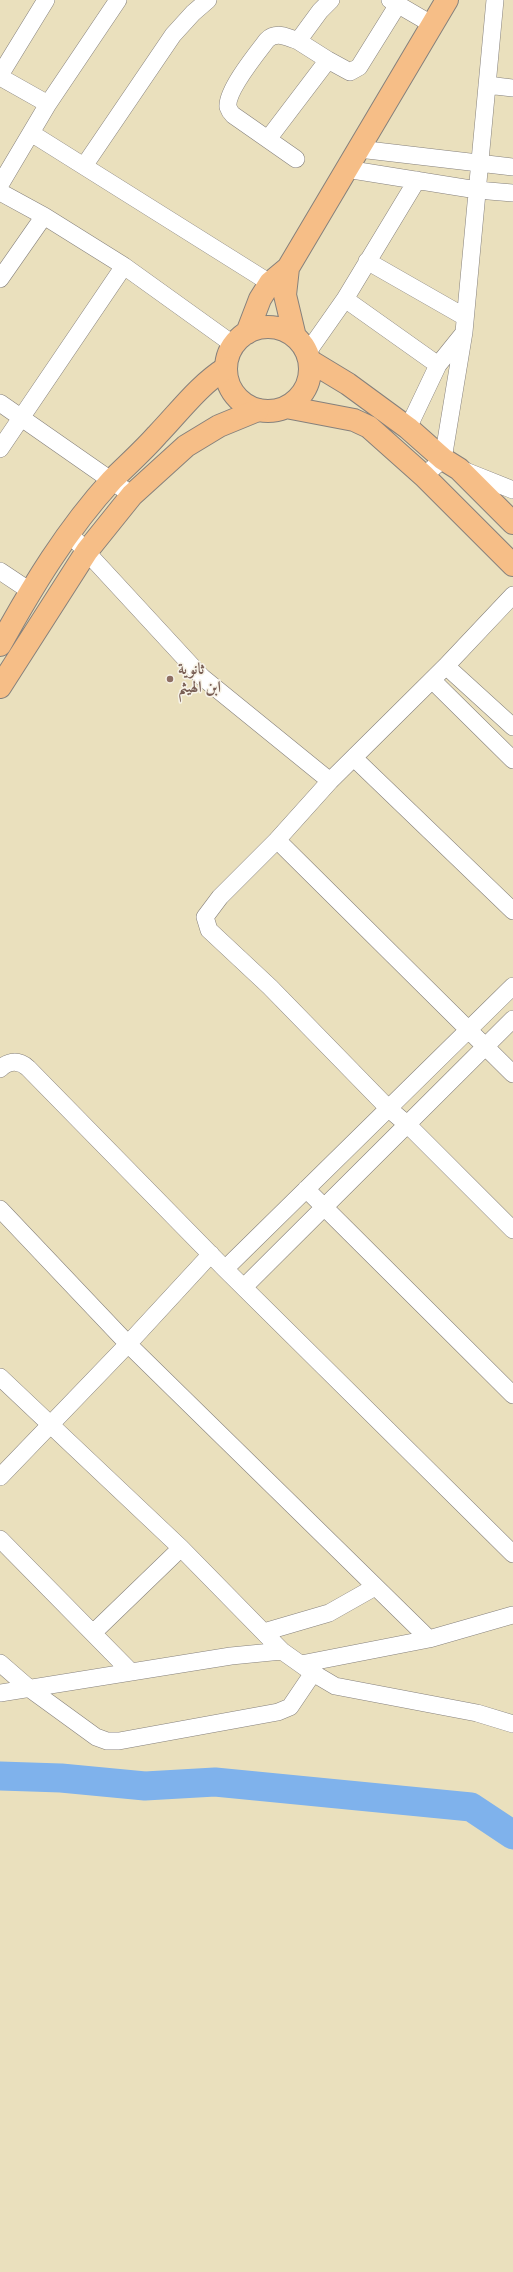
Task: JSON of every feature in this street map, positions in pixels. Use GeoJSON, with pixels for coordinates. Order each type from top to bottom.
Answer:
{"type":"FeatureCollection","features":[{"type":"Feature","properties":{"kind":"main road"},"geometry":{"type":"LineString","coordinates":[[0,645],[30,590],[70,534],[112,481],[147,446],[207,380],[226,368],[260,299],[270,283],[288,268],[447,0]]}},
{"type":"Feature","properties":{"kind":"main road"},"geometry":{"type":"LineString","coordinates":[[226,368],[228,382],[235,395],[245,405],[258,410],[272,411],[286,407],[302,394],[307,384],[304,350],[285,295],[288,268]]}},
{"type":"Feature","properties":{"kind":"main road"},"geometry":{"type":"LineString","coordinates":[[240,339],[259,328],[272,327],[284,330],[304,350],[408,428],[451,464],[513,523]]}},
{"type":"Feature","properties":{"kind":"main road"},"geometry":{"type":"LineString","coordinates":[[286,407],[348,419],[369,427],[424,476],[513,565]]}},
{"type":"Feature","properties":{"kind":"main road"},"geometry":{"type":"LineString","coordinates":[[0,687],[48,608],[86,551],[132,495],[186,446],[219,426],[258,410]]}},
{"type":"Feature","properties":{"kind":"street"},"geometry":{"type":"LineString","coordinates":[[0,185],[48,104],[118,0]]}},
{"type":"Feature","properties":{"kind":"street"},"geometry":{"type":"LineString","coordinates":[[84,166],[173,35],[192,13],[208,0]]}},
{"type":"Feature","properties":{"kind":"street"},"geometry":{"type":"LineString","coordinates":[[298,41],[320,11],[331,0]]}},
{"type":"Feature","properties":{"kind":"street"},"geometry":{"type":"LineString","coordinates":[[451,464],[495,0]]}},
{"type":"Feature","properties":{"kind":"street"},"geometry":{"type":"LineString","coordinates":[[42,2],[0,76],[48,104]]}},
{"type":"Feature","properties":{"kind":"street"},"geometry":{"type":"LineString","coordinates":[[296,159],[233,115],[228,109],[232,92],[270,37],[283,35],[298,41],[345,70],[354,71],[359,67],[393,3],[432,25]]}},
{"type":"Feature","properties":{"kind":"street"},"geometry":{"type":"LineString","coordinates":[[268,139],[328,60]]}},
{"type":"Feature","properties":{"kind":"street"},"geometry":{"type":"LineString","coordinates":[[487,85],[513,88]]}},
{"type":"Feature","properties":{"kind":"street"},"geometry":{"type":"LineString","coordinates":[[31,133],[270,283]]}},
{"type":"Feature","properties":{"kind":"street"},"geometry":{"type":"LineString","coordinates":[[359,149],[513,167]]}},
{"type":"Feature","properties":{"kind":"street"},"geometry":{"type":"LineString","coordinates":[[346,169],[477,190],[513,193]]}},
{"type":"Feature","properties":{"kind":"street"},"geometry":{"type":"LineString","coordinates":[[304,350],[345,299],[417,180]]}},
{"type":"Feature","properties":{"kind":"street"},"geometry":{"type":"LineString","coordinates":[[0,192],[44,216],[240,339]]}},
{"type":"Feature","properties":{"kind":"street"},"geometry":{"type":"LineString","coordinates":[[0,279],[44,216]]}},
{"type":"Feature","properties":{"kind":"street"},"geometry":{"type":"LineString","coordinates":[[368,261],[465,325]]}},
{"type":"Feature","properties":{"kind":"street"},"geometry":{"type":"LineString","coordinates":[[0,449],[124,266]]}},
{"type":"Feature","properties":{"kind":"street"},"geometry":{"type":"LineString","coordinates":[[345,299],[438,365]]}},
{"type":"Feature","properties":{"kind":"street"},"geometry":{"type":"LineString","coordinates":[[408,428],[438,365],[465,325]]}},
{"type":"Feature","properties":{"kind":"street"},"geometry":{"type":"LineString","coordinates":[[0,404],[132,495]]}},
{"type":"Feature","properties":{"kind":"street"},"geometry":{"type":"LineString","coordinates":[[424,476],[451,464],[513,490]]}},
{"type":"Feature","properties":{"kind":"street"},"geometry":{"type":"LineString","coordinates":[[70,534],[202,677],[330,781]]}},
{"type":"Feature","properties":{"kind":"street"},"geometry":{"type":"LineString","coordinates":[[0,571],[30,590]]}},
{"type":"Feature","properties":{"kind":"street"},"geometry":{"type":"LineString","coordinates":[[513,595],[446,666],[330,781],[277,840],[212,906],[205,917],[209,930],[270,987],[389,1109],[408,1125],[513,1230]]}},
{"type":"Feature","properties":{"kind":"street"},"geometry":{"type":"LineString","coordinates":[[446,666],[513,727]]}},
{"type":"Feature","properties":{"kind":"street"},"geometry":{"type":"LineString","coordinates":[[432,680],[513,760]]}},
{"type":"Feature","properties":{"kind":"street"},"geometry":{"type":"LineString","coordinates":[[485,733],[500,715]]}},
{"type":"Feature","properties":{"kind":"street"},"geometry":{"type":"LineString","coordinates":[[354,758],[513,911]]}},
{"type":"Feature","properties":{"kind":"street"},"geometry":{"type":"LineString","coordinates":[[277,840],[513,1074]]}},
{"type":"Feature","properties":{"kind":"street"},"geometry":{"type":"LineString","coordinates":[[225,1269],[513,986]]}},
{"type":"Feature","properties":{"kind":"street"},"geometry":{"type":"LineString","coordinates":[[244,1287],[513,1019]]}},
{"type":"Feature","properties":{"kind":"street"},"geometry":{"type":"LineString","coordinates":[[0,1068],[13,1062],[24,1064],[225,1269],[513,1554]]}},
{"type":"Feature","properties":{"kind":"street"},"geometry":{"type":"LineString","coordinates":[[306,1189],[325,1206],[513,1395]]}},
{"type":"Feature","properties":{"kind":"street"},"geometry":{"type":"LineString","coordinates":[[0,1210],[128,1344],[429,1639]]}},
{"type":"Feature","properties":{"kind":"street"},"geometry":{"type":"LineString","coordinates":[[0,1477],[128,1344],[211,1254]]}},
{"type":"Feature","properties":{"kind":"street"},"geometry":{"type":"LineString","coordinates":[[0,1377],[181,1548],[282,1651],[307,1668],[335,1686],[477,1713],[513,1724]]}},
{"type":"Feature","properties":{"kind":"street"},"geometry":{"type":"LineString","coordinates":[[0,1539],[130,1671]]}},
{"type":"Feature","properties":{"kind":"street"},"geometry":{"type":"LineString","coordinates":[[93,1632],[181,1548]]}},
{"type":"Feature","properties":{"kind":"street"},"geometry":{"type":"LineString","coordinates":[[264,1632],[329,1613],[376,1587]]}},
{"type":"Feature","properties":{"kind":"street"},"geometry":{"type":"LineString","coordinates":[[307,1668],[429,1639],[513,1615]]}},
{"type":"Feature","properties":{"kind":"street"},"geometry":{"type":"LineString","coordinates":[[0,1693],[130,1671],[231,1656],[282,1651]]}},
{"type":"Feature","properties":{"kind":"street"},"geometry":{"type":"LineString","coordinates":[[0,1662],[30,1689],[96,1737],[107,1741],[119,1741],[278,1712],[290,1707],[307,1668]]}},
{"type":"Feature","properties":{"kind":"waterway"},"geometry":{"type":"LineString","coordinates":[[0,1776],[61,1778],[145,1786],[215,1782],[471,1807],[513,1835]]}},
{"type":"Feature","properties":{"kind":"place","name":"ثانوية ابن الهيثم"},"geometry":{"type":"Point","coordinates":[170,679]}}]}
